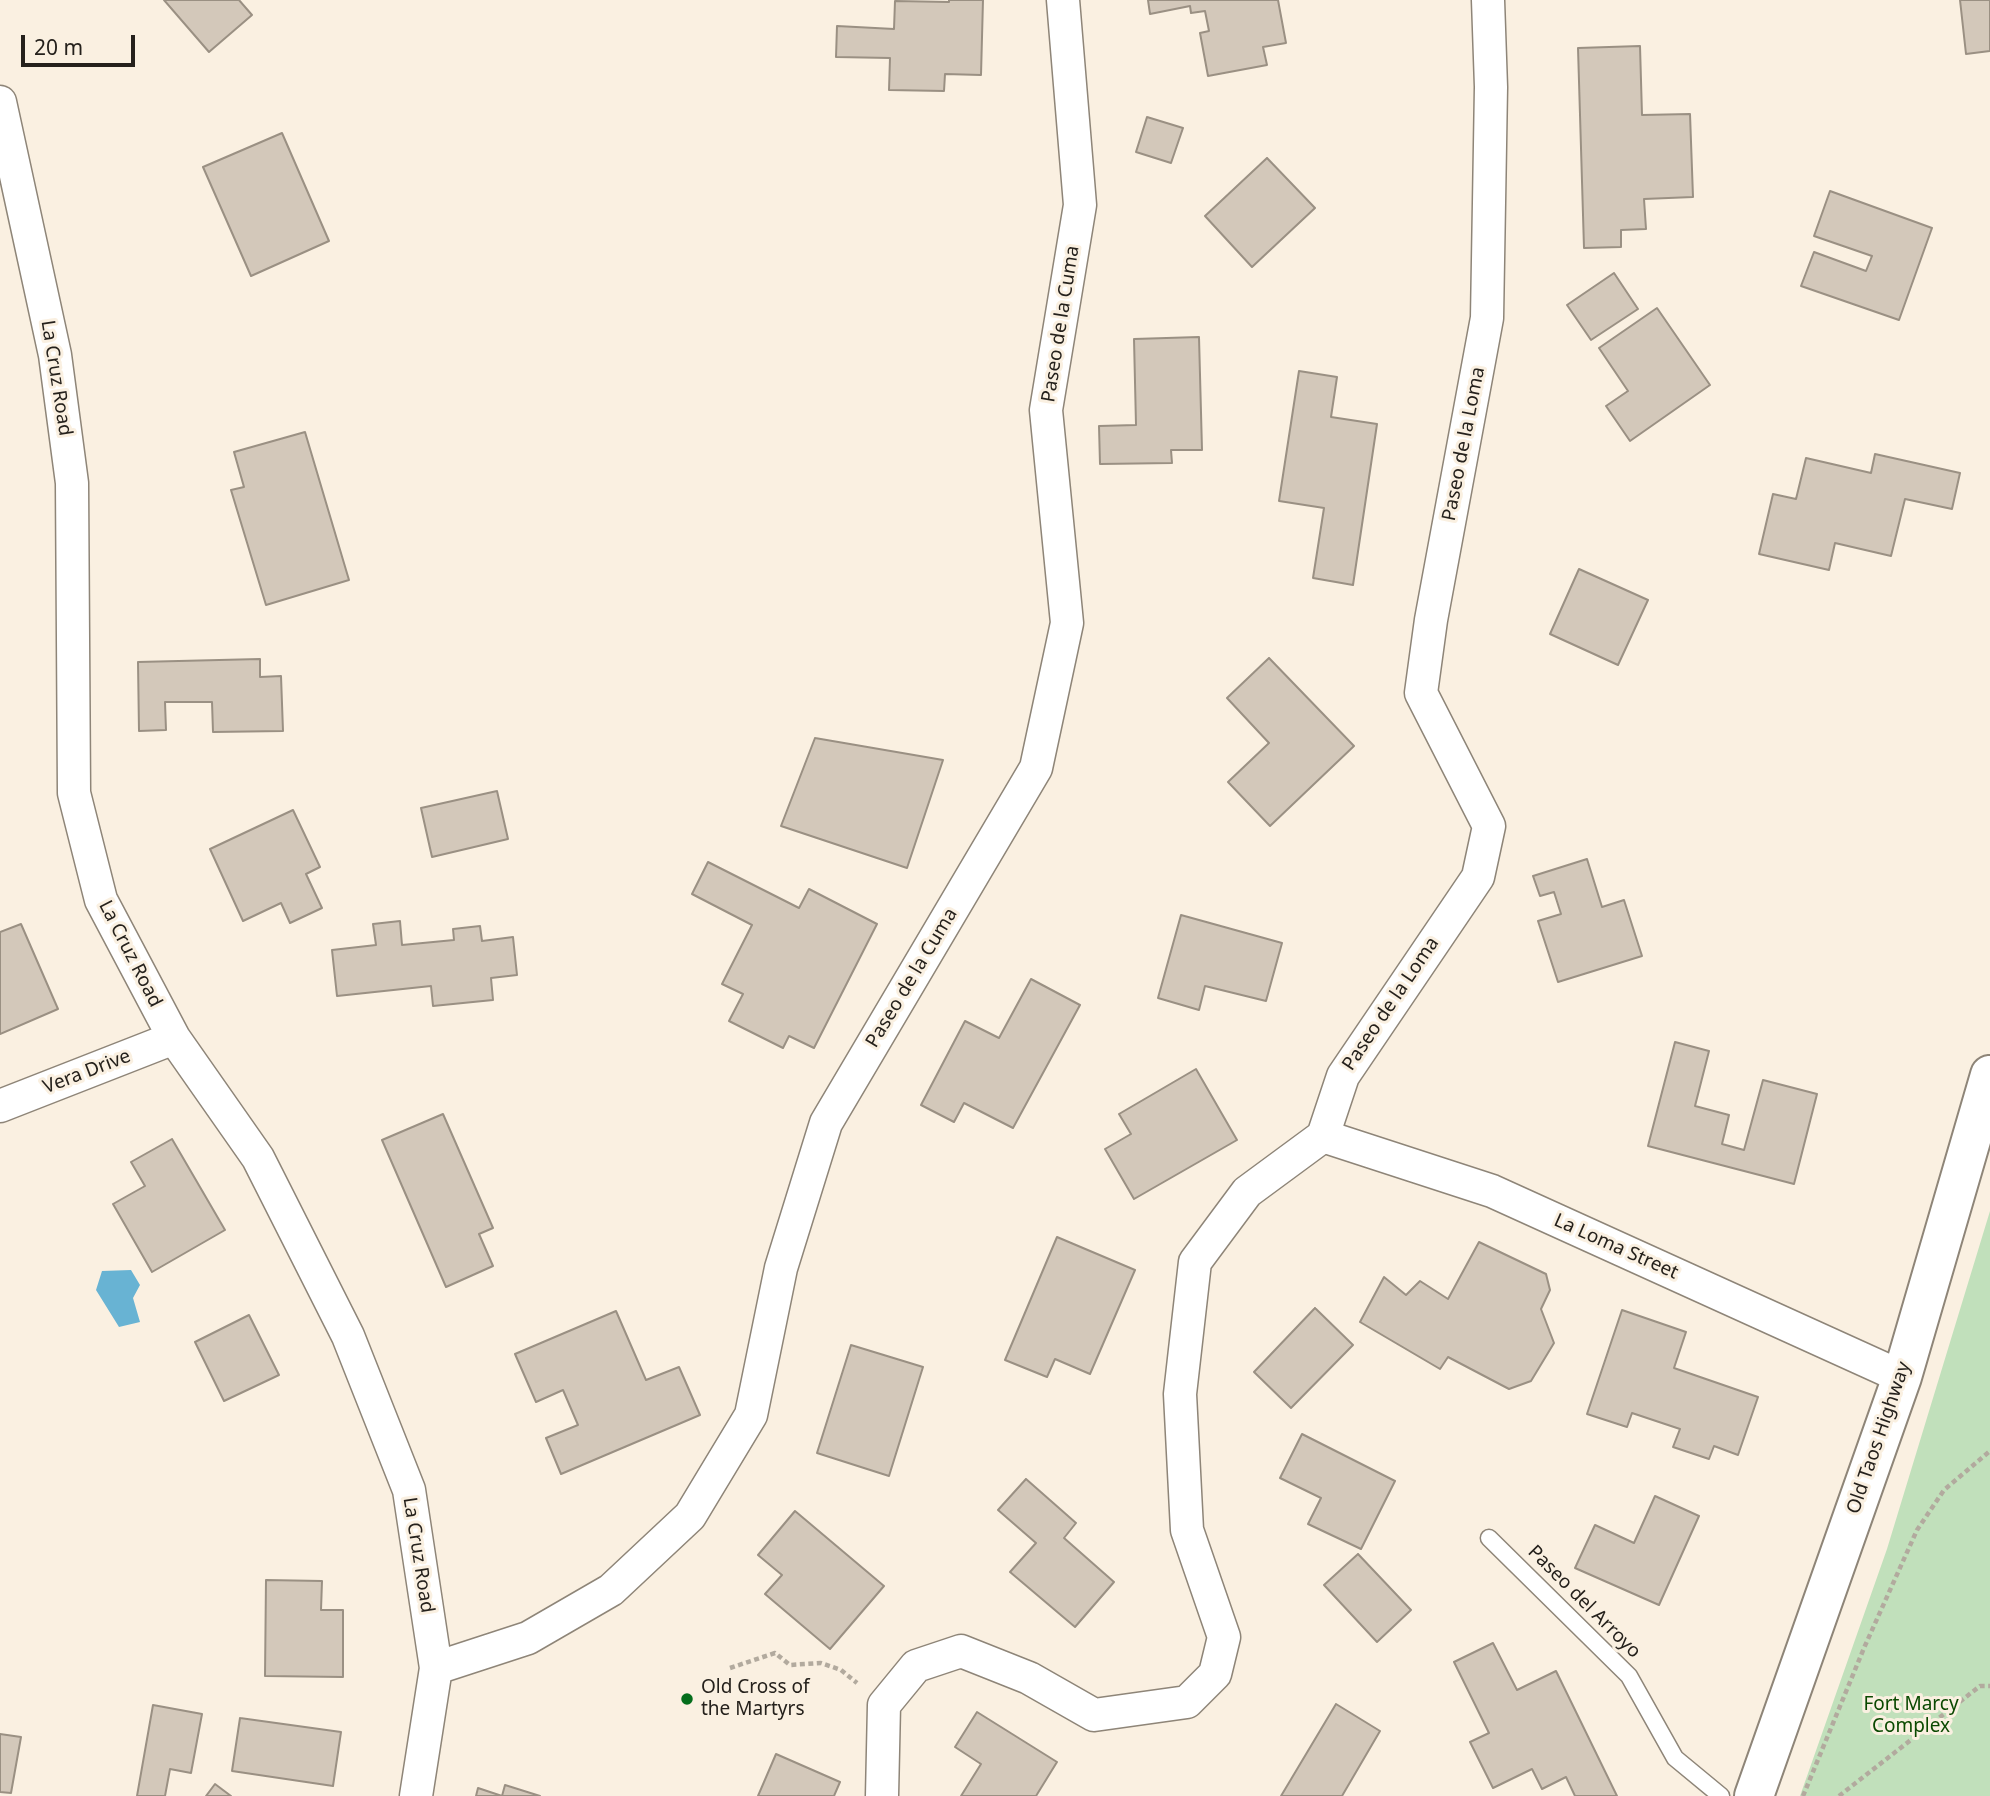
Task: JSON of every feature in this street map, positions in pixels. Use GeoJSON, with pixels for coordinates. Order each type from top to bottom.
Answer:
{"type":"FeatureCollection","features":[{"type":"Feature","properties":{"kind":"street","name":"Paseo de la Cuma"},"geometry":{"type":"LineString","coordinates":[[436,1668],[528,1638],[611,1590],[690,1516],[751,1415],[781,1268],[826,1123],[1037,768],[1067,623],[1046,410],[1080,205],[1063,0]]}},
{"type":"Feature","properties":{"kind":"street","name":"Paseo de la Loma"},"geometry":{"type":"LineString","coordinates":[[1323,1136],[1343,1076],[1478,877],[1489,826],[1421,693],[1431,620],[1487,318],[1491,88],[1488,0]]}},
{"type":"Feature","properties":{"kind":"street","name":"La Cruz Road"},"geometry":{"type":"LineString","coordinates":[[0,102],[55,355],[72,483],[74,793],[101,900],[174,1038],[258,1158],[348,1336],[408,1490],[436,1668]]}},
{"type":"Feature","properties":{"kind":"street","name":"Vera Drive"},"geometry":{"type":"LineString","coordinates":[[0,1106],[174,1038]]}},
{"type":"Feature","properties":{"kind":"street","name":"Old Taos Highway"},"geometry":{"type":"LineString","coordinates":[[1754,1796],[1902,1377],[1990,1076]]}},
{"type":"Feature","properties":{"kind":"street"},"geometry":{"type":"LineString","coordinates":[[882,1796],[884,1705],[916,1665],[961,1651],[1029,1678],[1094,1715],[1188,1702],[1215,1674],[1224,1637],[1186,1530],[1180,1394],[1195,1262],[1247,1192],[1323,1136]]}},
{"type":"Feature","properties":{"kind":"street","name":"La Loma Street"},"geometry":{"type":"LineString","coordinates":[[1323,1136],[1492,1191],[1902,1377]]}},
{"type":"Feature","properties":{"kind":"street"},"geometry":{"type":"LineString","coordinates":[[416,1796],[436,1668]]}},
{"type":"Feature","properties":{"kind":"lane","name":"Paseo del Arroyo"},"geometry":{"type":"LineString","coordinates":[[1489,1538],[1629,1676],[1675,1758],[1721,1796]]}},
{"type":"Feature","properties":{"kind":"path"},"geometry":{"type":"LineString","coordinates":[[1803,1796],[1864,1648],[1917,1530],[1944,1490],[1990,1451]]}},
{"type":"Feature","properties":{"kind":"path"},"geometry":{"type":"LineString","coordinates":[[730,1668],[775,1653],[790,1665],[821,1663],[841,1670]]}},
{"type":"Feature","properties":{"kind":"path"},"geometry":{"type":"LineString","coordinates":[[1839,1796],[1980,1686],[1990,1686]]}},
{"type":"Feature","properties":{"kind":"green space","name":"Fort Marcy Complex"},"geometry":{"type":"Polygon","coordinates":[[[1990,1211],[1990,1796],[1800,1796],[1887,1549],[1990,1211]]]}},
{"type":"Feature","properties":{"kind":"water"},"geometry":{"type":"Polygon","coordinates":[[[131,1270],[140,1285],[133,1298],[140,1322],[119,1327],[96,1290],[102,1271],[131,1270]]]}},
{"type":"Feature","properties":{"kind":"building"},"geometry":{"type":"Polygon","coordinates":[[[164,0],[239,0],[252,15],[209,52],[164,0]]]}},
{"type":"Feature","properties":{"kind":"building"},"geometry":{"type":"Polygon","coordinates":[[[983,0],[981,75],[945,74],[944,91],[889,90],[890,58],[836,57],[837,26],[894,29],[895,1],[983,0]]]}},
{"type":"Feature","properties":{"kind":"building"},"geometry":{"type":"Polygon","coordinates":[[[1148,0],[1278,0],[1286,43],[1263,47],[1267,65],[1208,76],[1200,33],[1209,31],[1205,11],[1191,13],[1190,6],[1150,14],[1148,0]]]}},
{"type":"Feature","properties":{"kind":"building"},"geometry":{"type":"Polygon","coordinates":[[[1960,0],[1990,0],[1990,51],[1966,54],[1960,0]]]}},
{"type":"Feature","properties":{"kind":"building"},"geometry":{"type":"Polygon","coordinates":[[[1640,46],[1642,115],[1690,114],[1693,197],[1644,199],[1646,229],[1621,230],[1621,247],[1584,248],[1578,48],[1640,46]]]}},
{"type":"Feature","properties":{"kind":"building"},"geometry":{"type":"Polygon","coordinates":[[[1147,117],[1183,128],[1171,163],[1136,152],[1147,117]]]}},
{"type":"Feature","properties":{"kind":"building"},"geometry":{"type":"Polygon","coordinates":[[[282,133],[329,241],[251,276],[203,167],[282,133]]]}},
{"type":"Feature","properties":{"kind":"building"},"geometry":{"type":"Polygon","coordinates":[[[1267,158],[1315,208],[1252,267],[1205,216],[1267,158]]]}},
{"type":"Feature","properties":{"kind":"building"},"geometry":{"type":"Polygon","coordinates":[[[1830,191],[1932,228],[1899,320],[1801,286],[1814,252],[1866,271],[1872,256],[1814,236],[1830,191]]]}},
{"type":"Feature","properties":{"kind":"building"},"geometry":{"type":"Polygon","coordinates":[[[1614,273],[1638,309],[1591,340],[1567,305],[1614,273]]]}},
{"type":"Feature","properties":{"kind":"building"},"geometry":{"type":"Polygon","coordinates":[[[1657,308],[1710,385],[1630,441],[1606,406],[1628,391],[1599,348],[1657,308]]]}},
{"type":"Feature","properties":{"kind":"building"},"geometry":{"type":"Polygon","coordinates":[[[1199,337],[1202,450],[1171,450],[1172,463],[1100,464],[1099,426],[1136,425],[1134,339],[1199,337]]]}},
{"type":"Feature","properties":{"kind":"building"},"geometry":{"type":"Polygon","coordinates":[[[1299,371],[1337,377],[1331,417],[1377,424],[1353,585],[1313,578],[1324,508],[1279,501],[1299,371]]]}},
{"type":"Feature","properties":{"kind":"building"},"geometry":{"type":"Polygon","coordinates":[[[305,432],[349,580],[266,605],[231,490],[244,487],[234,452],[305,432]]]}},
{"type":"Feature","properties":{"kind":"building"},"geometry":{"type":"Polygon","coordinates":[[[1875,454],[1960,473],[1952,509],[1905,499],[1891,556],[1835,543],[1829,570],[1759,554],[1773,494],[1796,499],[1806,458],[1871,473],[1875,454]]]}},
{"type":"Feature","properties":{"kind":"building"},"geometry":{"type":"Polygon","coordinates":[[[1579,569],[1648,600],[1618,665],[1550,634],[1579,569]]]}},
{"type":"Feature","properties":{"kind":"building"},"geometry":{"type":"Polygon","coordinates":[[[1269,658],[1354,746],[1270,826],[1228,782],[1269,743],[1227,698],[1269,658]]]}},
{"type":"Feature","properties":{"kind":"building"},"geometry":{"type":"Polygon","coordinates":[[[260,659],[260,677],[281,676],[283,731],[213,732],[212,702],[165,702],[166,730],[139,731],[138,662],[260,659]]]}},
{"type":"Feature","properties":{"kind":"building"},"geometry":{"type":"Polygon","coordinates":[[[815,738],[943,760],[907,868],[781,826],[815,738]]]}},
{"type":"Feature","properties":{"kind":"building"},"geometry":{"type":"Polygon","coordinates":[[[497,791],[508,839],[432,857],[421,808],[497,791]]]}},
{"type":"Feature","properties":{"kind":"building"},"geometry":{"type":"Polygon","coordinates":[[[293,810],[320,867],[306,874],[322,908],[290,923],[281,903],[243,921],[210,849],[293,810]]]}},
{"type":"Feature","properties":{"kind":"building"},"geometry":{"type":"Polygon","coordinates":[[[1587,859],[1602,907],[1624,900],[1642,956],[1558,982],[1538,921],[1561,914],[1554,892],[1540,896],[1533,876],[1587,859]]]}},
{"type":"Feature","properties":{"kind":"building"},"geometry":{"type":"Polygon","coordinates":[[[708,862],[799,908],[809,889],[877,924],[814,1048],[789,1036],[783,1048],[729,1021],[743,994],[722,984],[752,925],[692,894],[708,862]]]}},
{"type":"Feature","properties":{"kind":"building"},"geometry":{"type":"Polygon","coordinates":[[[1181,915],[1282,943],[1266,1001],[1205,986],[1199,1010],[1158,998],[1181,915]]]}},
{"type":"Feature","properties":{"kind":"building"},"geometry":{"type":"Polygon","coordinates":[[[400,921],[402,945],[454,940],[453,929],[480,926],[482,941],[513,937],[517,975],[491,978],[493,1000],[433,1006],[431,986],[337,996],[332,950],[376,945],[373,924],[400,921]]]}},
{"type":"Feature","properties":{"kind":"building"},"geometry":{"type":"Polygon","coordinates":[[[21,924],[58,1009],[0,1034],[0,932],[21,924]]]}},
{"type":"Feature","properties":{"kind":"building"},"geometry":{"type":"Polygon","coordinates":[[[1031,979],[1080,1005],[1013,1128],[964,1103],[954,1122],[921,1105],[965,1021],[999,1038],[1031,979]]]}},
{"type":"Feature","properties":{"kind":"building"},"geometry":{"type":"Polygon","coordinates":[[[1675,1042],[1709,1051],[1695,1106],[1729,1115],[1722,1144],[1744,1150],[1763,1080],[1817,1094],[1794,1184],[1648,1146],[1675,1042]]]}},
{"type":"Feature","properties":{"kind":"building"},"geometry":{"type":"Polygon","coordinates":[[[1196,1069],[1237,1140],[1134,1199],[1105,1149],[1131,1134],[1119,1114],[1196,1069]]]}},
{"type":"Feature","properties":{"kind":"building"},"geometry":{"type":"Polygon","coordinates":[[[443,1114],[493,1228],[479,1234],[493,1266],[446,1287],[382,1140],[443,1114]]]}},
{"type":"Feature","properties":{"kind":"building"},"geometry":{"type":"Polygon","coordinates":[[[172,1139],[225,1230],[152,1272],[113,1204],[145,1186],[131,1162],[172,1139]]]}},
{"type":"Feature","properties":{"kind":"building"},"geometry":{"type":"Polygon","coordinates":[[[1057,1237],[1135,1270],[1090,1374],[1055,1359],[1047,1377],[1005,1360],[1057,1237]]]}},
{"type":"Feature","properties":{"kind":"building"},"geometry":{"type":"Polygon","coordinates":[[[1479,1242],[1546,1274],[1550,1290],[1541,1309],[1554,1343],[1531,1381],[1509,1389],[1448,1357],[1440,1369],[1360,1322],[1384,1277],[1406,1295],[1420,1281],[1448,1299],[1479,1242]]]}},
{"type":"Feature","properties":{"kind":"building"},"geometry":{"type":"Polygon","coordinates":[[[1315,1308],[1353,1345],[1291,1408],[1254,1372],[1315,1308]]]}},
{"type":"Feature","properties":{"kind":"building"},"geometry":{"type":"Polygon","coordinates":[[[1622,1310],[1686,1332],[1674,1368],[1758,1397],[1738,1455],[1714,1446],[1709,1459],[1673,1447],[1680,1429],[1632,1413],[1627,1427],[1587,1414],[1622,1310]]]}},
{"type":"Feature","properties":{"kind":"building"},"geometry":{"type":"Polygon","coordinates":[[[616,1311],[646,1380],[679,1367],[700,1415],[561,1474],[546,1438],[578,1425],[563,1390],[536,1402],[515,1354],[616,1311]]]}},
{"type":"Feature","properties":{"kind":"building"},"geometry":{"type":"Polygon","coordinates":[[[249,1315],[279,1375],[224,1401],[195,1342],[249,1315]]]}},
{"type":"Feature","properties":{"kind":"building"},"geometry":{"type":"Polygon","coordinates":[[[851,1345],[923,1367],[889,1476],[817,1453],[851,1345]]]}},
{"type":"Feature","properties":{"kind":"building"},"geometry":{"type":"Polygon","coordinates":[[[1302,1434],[1395,1481],[1361,1549],[1308,1524],[1321,1498],[1280,1478],[1302,1434]]]}},
{"type":"Feature","properties":{"kind":"building"},"geometry":{"type":"Polygon","coordinates":[[[1026,1479],[1076,1523],[1064,1538],[1114,1582],[1075,1627],[1010,1572],[1036,1543],[998,1510],[1026,1479]]]}},
{"type":"Feature","properties":{"kind":"building"},"geometry":{"type":"Polygon","coordinates":[[[1655,1496],[1699,1516],[1659,1605],[1575,1568],[1595,1525],[1634,1543],[1655,1496]]]}},
{"type":"Feature","properties":{"kind":"building"},"geometry":{"type":"Polygon","coordinates":[[[795,1511],[884,1586],[830,1649],[765,1594],[782,1575],[758,1555],[795,1511]]]}},
{"type":"Feature","properties":{"kind":"building"},"geometry":{"type":"Polygon","coordinates":[[[1358,1554],[1411,1610],[1377,1642],[1324,1585],[1358,1554]]]}},
{"type":"Feature","properties":{"kind":"building"},"geometry":{"type":"Polygon","coordinates":[[[266,1580],[322,1581],[321,1610],[343,1610],[343,1677],[265,1676],[266,1580]]]}},
{"type":"Feature","properties":{"kind":"building"},"geometry":{"type":"Polygon","coordinates":[[[1493,1643],[1517,1690],[1556,1671],[1617,1796],[1575,1796],[1566,1777],[1542,1789],[1532,1769],[1493,1788],[1470,1742],[1489,1733],[1454,1662],[1493,1643]]]}},
{"type":"Feature","properties":{"kind":"building"},"geometry":{"type":"Polygon","coordinates":[[[1336,1704],[1380,1731],[1342,1796],[1281,1796],[1336,1704]]]}},
{"type":"Feature","properties":{"kind":"building"},"geometry":{"type":"Polygon","coordinates":[[[153,1705],[202,1714],[191,1773],[170,1769],[165,1796],[137,1796],[153,1705]]]}},
{"type":"Feature","properties":{"kind":"building"},"geometry":{"type":"Polygon","coordinates":[[[977,1712],[1057,1762],[1036,1796],[961,1796],[981,1764],[955,1747],[977,1712]]]}},
{"type":"Feature","properties":{"kind":"building"},"geometry":{"type":"Polygon","coordinates":[[[240,1718],[341,1732],[333,1786],[232,1771],[240,1718]]]}},
{"type":"Feature","properties":{"kind":"building"},"geometry":{"type":"Polygon","coordinates":[[[0,1734],[21,1737],[11,1793],[0,1792],[0,1734]]]}},
{"type":"Feature","properties":{"kind":"building"},"geometry":{"type":"Polygon","coordinates":[[[776,1754],[840,1782],[834,1796],[758,1796],[776,1754]]]}},
{"type":"Feature","properties":{"kind":"building"},"geometry":{"type":"Polygon","coordinates":[[[215,1784],[231,1796],[206,1796],[215,1784]]]}},
{"type":"Feature","properties":{"kind":"building"},"geometry":{"type":"Polygon","coordinates":[[[505,1785],[540,1796],[502,1796],[505,1785]]]}},
{"type":"Feature","properties":{"kind":"building"},"geometry":{"type":"Polygon","coordinates":[[[478,1788],[502,1796],[476,1796],[478,1788]]]}},
{"type":"Feature","properties":{"kind":"place","name":"Old Cross of the Martyrs"},"geometry":{"type":"Point","coordinates":[687,1699]}}]}
